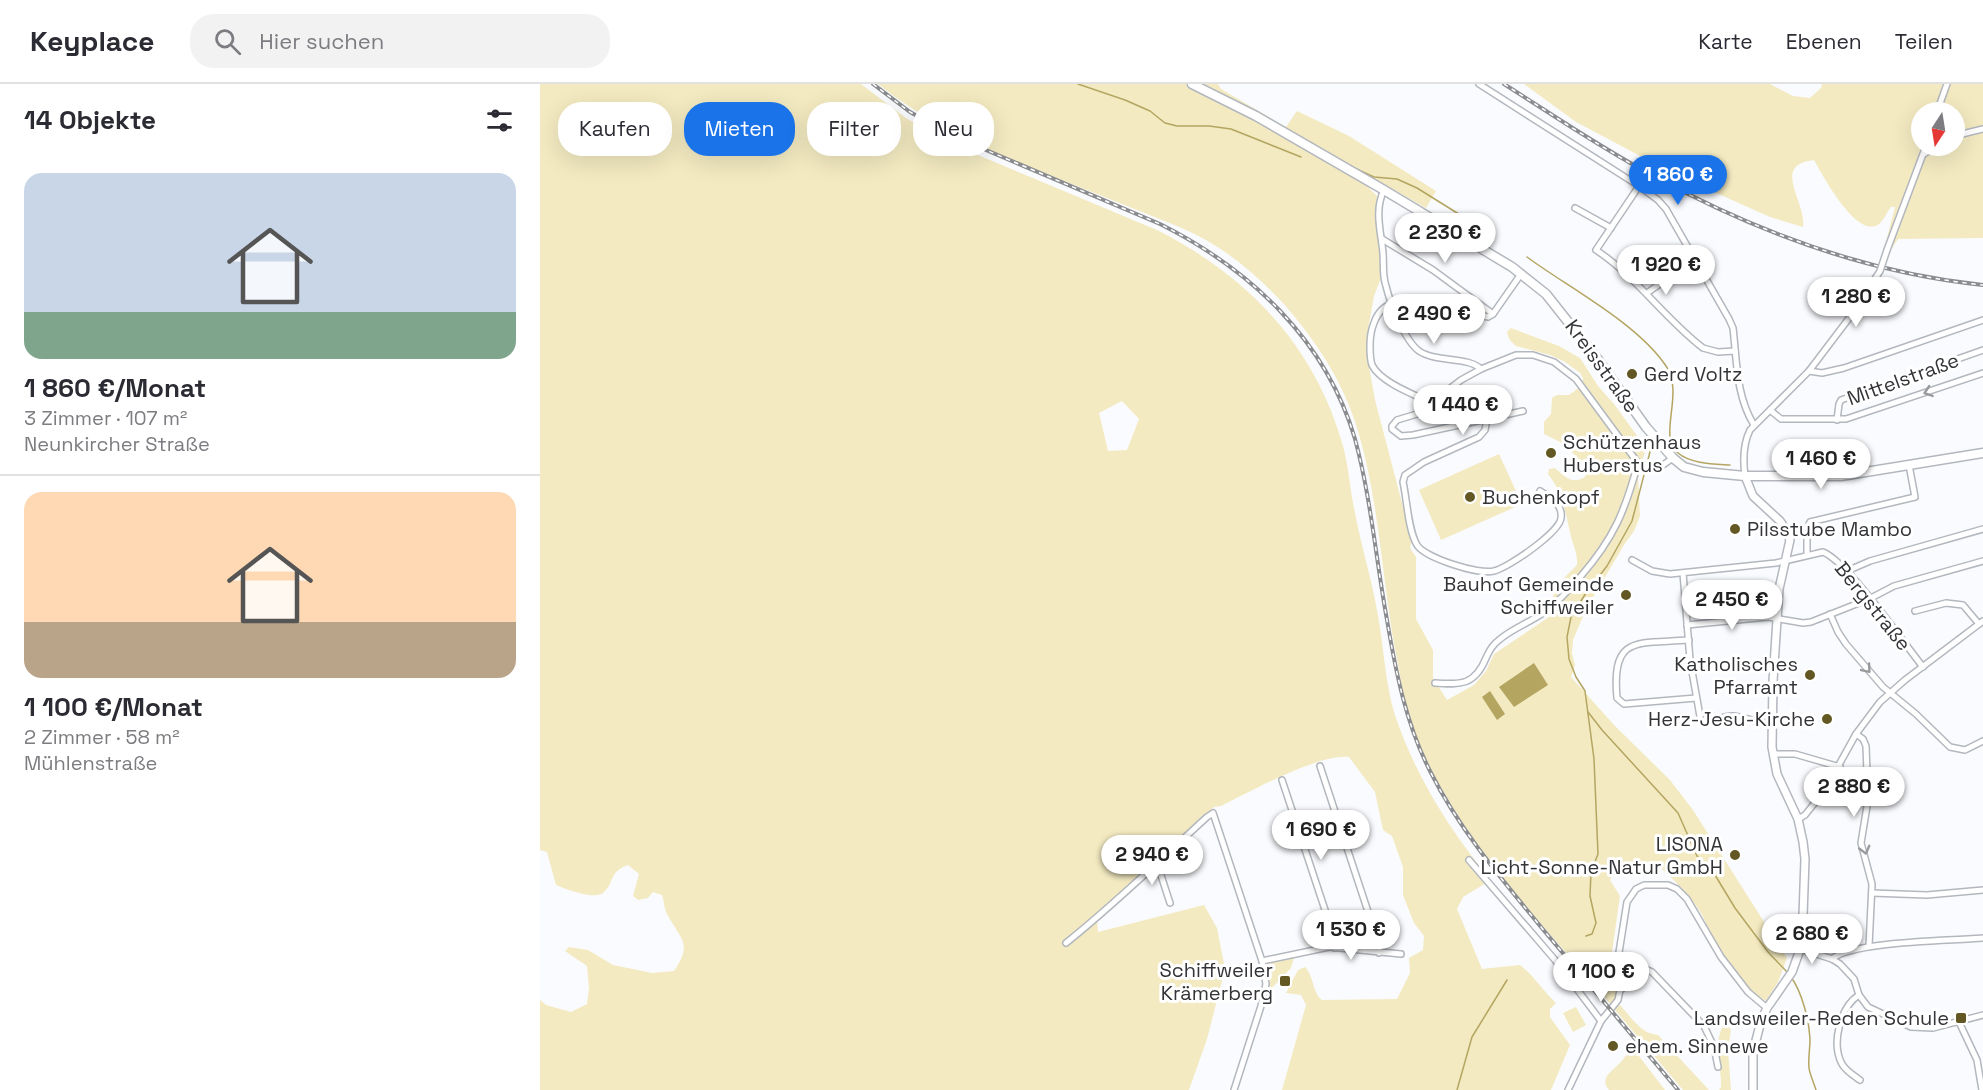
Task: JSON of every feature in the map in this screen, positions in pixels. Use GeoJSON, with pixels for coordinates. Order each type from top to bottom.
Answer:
{"type":"FeatureCollection","features":[{"type":"Feature","properties":{"kind":"main road","name":"Kreisstraße"},"geometry":{"type":"LineString","coordinates":[[1192,84],[1205,86],[1384,190],[1521,274],[1546,294],[1564,313],[1646,427],[1684,467],[1745,476],[1868,475],[1983,453]]}},
{"type":"Feature","properties":{"kind":"main road","name":"Kreisstraße"},"geometry":{"type":"LineString","coordinates":[[1909,467],[1983,458]]}},
{"type":"Feature","properties":{"kind":"street"},"geometry":{"type":"LineString","coordinates":[[1479,84],[1640,186],[1666,209],[1730,319],[1742,398],[1754,425]]}},
{"type":"Feature","properties":{"kind":"street"},"geometry":{"type":"LineString","coordinates":[[1941,102],[1947,84]]}},
{"type":"Feature","properties":{"kind":"street"},"geometry":{"type":"LineString","coordinates":[[1965,133],[1983,129]]}},
{"type":"Feature","properties":{"kind":"street"},"geometry":{"type":"LineString","coordinates":[[1753,1090],[1753,1052],[1756,1037],[1767,1008],[1792,972],[1801,949],[1804,930],[1804,859],[1798,819],[1777,774],[1773,754],[1772,724],[1779,589],[1790,540],[1786,530],[1753,496],[1749,488],[1743,464],[1745,445],[1747,436],[1754,425],[1809,370],[1868,292],[1880,271],[1922,156]]}},
{"type":"Feature","properties":{"kind":"street"},"geometry":{"type":"LineString","coordinates":[[1640,186],[1596,250],[1619,265],[1702,348],[1718,352],[1735,351]]}},
{"type":"Feature","properties":{"kind":"street"},"geometry":{"type":"LineString","coordinates":[[1384,190],[1378,211],[1386,286],[1403,330],[1418,350],[1433,357],[1473,364],[1481,369]]}},
{"type":"Feature","properties":{"kind":"street"},"geometry":{"type":"LineString","coordinates":[[1575,208],[1611,228]]}},
{"type":"Feature","properties":{"kind":"street"},"geometry":{"type":"LineString","coordinates":[[1382,239],[1433,270],[1493,314]]}},
{"type":"Feature","properties":{"kind":"street"},"geometry":{"type":"LineString","coordinates":[[1647,293],[1695,259]]}},
{"type":"Feature","properties":{"kind":"street"},"geometry":{"type":"LineString","coordinates":[[1431,403],[1400,388],[1372,365],[1370,340],[1374,321],[1383,308],[1393,303],[1402,303],[1488,317],[1493,314],[1521,274]]}},
{"type":"Feature","properties":{"kind":"street"},"geometry":{"type":"LineString","coordinates":[[1809,370],[1822,373],[1844,368],[1983,320]]}},
{"type":"Feature","properties":{"kind":"street","name":"Mittelstraße"},"geometry":{"type":"LineString","coordinates":[[1837,420],[1841,400],[1983,350]]}},
{"type":"Feature","properties":{"kind":"street"},"geometry":{"type":"LineString","coordinates":[[1523,411],[1413,435],[1401,436],[1394,432],[1392,426],[1397,420],[1417,414],[1461,380],[1481,369],[1524,354],[1554,362],[1581,385],[1640,464],[1663,466],[1673,458]]}},
{"type":"Feature","properties":{"kind":"street"},"geometry":{"type":"LineString","coordinates":[[1770,410],[1781,419],[1837,420],[1863,415],[1983,372]]}},
{"type":"Feature","properties":{"kind":"street"},"geometry":{"type":"LineString","coordinates":[[1486,419],[1485,429],[1479,437],[1424,462],[1405,475],[1403,482],[1412,530],[1419,548],[1456,565],[1481,571],[1496,571],[1547,536],[1560,524],[1561,514],[1557,503],[1540,491]]}},
{"type":"Feature","properties":{"kind":"street"},"geometry":{"type":"LineString","coordinates":[[1435,683],[1463,683],[1472,680],[1483,667],[1493,645],[1544,612],[1570,589],[1598,556],[1616,528],[1640,464]]}},
{"type":"Feature","properties":{"kind":"street"},"geometry":{"type":"LineString","coordinates":[[1807,554],[1810,522],[1915,497],[1909,467]]}},
{"type":"Feature","properties":{"kind":"street"},"geometry":{"type":"LineString","coordinates":[[1846,571],[1870,561],[1983,529]]}},
{"type":"Feature","properties":{"kind":"street","name":"Bergstraße"},"geometry":{"type":"LineString","coordinates":[[1632,560],[1652,571],[1683,573],[1785,562],[1816,552],[1828,554],[1846,571],[1923,667]]}},
{"type":"Feature","properties":{"kind":"street"},"geometry":{"type":"LineString","coordinates":[[1688,625],[1741,618],[1777,617],[1803,623],[1817,620],[1901,584],[1983,561]]}},
{"type":"Feature","properties":{"kind":"street"},"geometry":{"type":"LineString","coordinates":[[1683,573],[1696,698],[1701,722],[1733,716],[1752,722],[1772,724]]}},
{"type":"Feature","properties":{"kind":"street"},"geometry":{"type":"LineString","coordinates":[[1798,819],[1814,804],[1840,767],[1856,734],[1889,693],[1981,623],[1963,605],[1946,603],[1915,611]]}},
{"type":"Feature","properties":{"kind":"street"},"geometry":{"type":"LineString","coordinates":[[1830,614],[1846,644],[1889,693],[1917,714],[1950,747],[1965,750],[1983,741]]}},
{"type":"Feature","properties":{"kind":"street"},"geometry":{"type":"LineString","coordinates":[[1689,640],[1635,644],[1626,649],[1616,674],[1617,699],[1624,704],[1696,698]]}},
{"type":"Feature","properties":{"kind":"street"},"geometry":{"type":"LineString","coordinates":[[1856,734],[1863,739],[1866,746],[1868,800],[1862,843],[1868,862],[1872,893],[1869,946]]}},
{"type":"Feature","properties":{"kind":"street"},"geometry":{"type":"LineString","coordinates":[[1773,754],[1795,754],[1840,767]]}},
{"type":"Feature","properties":{"kind":"street"},"geometry":{"type":"LineString","coordinates":[[1320,766],[1378,942],[1379,953]]}},
{"type":"Feature","properties":{"kind":"street"},"geometry":{"type":"LineString","coordinates":[[1282,780],[1332,931],[1335,948]]}},
{"type":"Feature","properties":{"kind":"street"},"geometry":{"type":"LineString","coordinates":[[1066,944],[1107,910],[1213,813],[1262,961],[1266,984],[1234,1090]]}},
{"type":"Feature","properties":{"kind":"street"},"geometry":{"type":"LineString","coordinates":[[1469,860],[1561,968],[1601,1021]]}},
{"type":"Feature","properties":{"kind":"street"},"geometry":{"type":"LineString","coordinates":[[1157,863],[1170,903]]}},
{"type":"Feature","properties":{"kind":"street"},"geometry":{"type":"LineString","coordinates":[[1568,1090],[1601,1021],[1618,1000],[1620,990],[1617,966],[1627,902],[1636,890],[1644,885],[1661,884],[1677,889],[1687,898],[1721,957],[1748,992],[1767,1008]]}},
{"type":"Feature","properties":{"kind":"street"},"geometry":{"type":"LineString","coordinates":[[1872,893],[1937,895],[1983,890]]}},
{"type":"Feature","properties":{"kind":"street"},"geometry":{"type":"LineString","coordinates":[[1832,958],[1845,951],[1869,946],[1983,938]]}},
{"type":"Feature","properties":{"kind":"street"},"geometry":{"type":"LineString","coordinates":[[1262,961],[1320,948],[1401,954]]}},
{"type":"Feature","properties":{"kind":"street"},"geometry":{"type":"LineString","coordinates":[[1801,949],[1832,958],[1854,979],[1864,1003],[1873,1010],[1911,1027],[1926,1029],[1983,1015]]}},
{"type":"Feature","properties":{"kind":"street"},"geometry":{"type":"LineString","coordinates":[[1620,990],[1629,984],[1640,969],[1652,972],[1704,1026],[1714,1047],[1718,1067]]}},
{"type":"Feature","properties":{"kind":"street"},"geometry":{"type":"LineString","coordinates":[[1859,995],[1849,1003],[1845,1011],[1840,1025],[1838,1046],[1844,1067],[1860,1080]]}},
{"type":"Feature","properties":{"kind":"street"},"geometry":{"type":"LineString","coordinates":[[1959,1022],[1977,1060],[1983,1090]]}},
{"type":"Feature","properties":{"kind":"shaded area"},"geometry":{"type":"Polygon","coordinates":[[[540,84],[861,84],[885,102],[807,102],[807,156],[901,156],[901,114],[913,122],[913,156],[980,156],[1157,230],[1190,248],[1221,269],[1248,292],[1274,318],[1296,346],[1331,410],[1343,446],[1397,721],[1425,784],[1437,805],[1449,825],[1491,880],[1463,897],[1457,909],[1482,969],[1520,965],[1525,969],[1556,1003],[1550,1009],[1550,1017],[1570,1045],[1551,1090],[1282,1090],[1306,1005],[1301,995],[1286,993],[1298,970],[1305,967],[1316,993],[1322,1000],[1397,999],[1410,973],[1409,958],[1423,950],[1424,936],[1414,923],[1403,895],[1403,867],[1392,836],[1383,830],[1375,792],[1349,757],[1336,757],[1303,767],[1221,806],[1214,807],[1097,917],[1098,932],[1204,905],[1217,928],[1225,969],[1207,1039],[1189,1090],[540,1090],[540,1000],[546,1005],[571,1012],[587,1004],[589,988],[587,966],[565,951],[569,947],[588,950],[613,965],[652,973],[674,971],[680,962],[684,948],[666,912],[662,895],[653,892],[648,898],[638,900],[633,896],[639,874],[628,865],[614,874],[603,893],[587,895],[556,885],[547,852],[540,850],[540,84]],[[1122,401],[1099,413],[1108,451],[1127,450],[1139,419],[1122,401]]]}},
{"type":"Feature","properties":{"kind":"shaded area"},"geometry":{"type":"Polygon","coordinates":[[[878,84],[1218,84],[1221,89],[1286,127],[1297,111],[1349,136],[1436,191],[1426,208],[1373,178],[1368,187],[1377,196],[1375,214],[1381,278],[1374,296],[1367,335],[1368,360],[1375,400],[1412,541],[1410,548],[1416,557],[1416,619],[1433,650],[1433,678],[1447,700],[1474,685],[1486,671],[1494,654],[1552,615],[1551,600],[1560,582],[1577,565],[1576,552],[1562,502],[1557,487],[1548,474],[1549,469],[1555,468],[1565,477],[1576,480],[1585,477],[1587,468],[1564,444],[1544,434],[1544,422],[1551,414],[1552,398],[1557,395],[1569,395],[1581,386],[1583,378],[1565,362],[1550,355],[1516,346],[1509,339],[1507,332],[1511,328],[1559,346],[1580,358],[1598,386],[1646,448],[1638,475],[1640,516],[1634,531],[1586,609],[1573,640],[1572,653],[1575,665],[1571,677],[1615,726],[1670,780],[1693,810],[1787,958],[1778,982],[1766,1001],[1752,991],[1732,970],[1716,947],[1703,917],[1691,899],[1654,862],[1623,866],[1610,880],[1620,896],[1612,952],[1616,992],[1611,1005],[1525,905],[1470,833],[1425,757],[1409,717],[1390,620],[1368,469],[1352,413],[1339,383],[1322,354],[1281,301],[1249,270],[1199,236],[994,152],[994,102],[913,102],[913,108],[878,84]]]}},
{"type":"Feature","properties":{"kind":"shaded area"},"geometry":{"type":"Polygon","coordinates":[[[1524,84],[1770,84],[1793,96],[1810,98],[1821,88],[1822,84],[1983,84],[1983,238],[1898,239],[1890,251],[1884,249],[1895,207],[1891,207],[1876,226],[1867,226],[1858,221],[1840,202],[1814,160],[1801,163],[1794,169],[1792,177],[1803,217],[1803,227],[1770,217],[1676,175],[1576,122],[1524,84]]]}},
{"type":"Feature","properties":{"kind":"shaded area","name":"Buchenkopf"},"geometry":{"type":"Polygon","coordinates":[[[1499,454],[1522,504],[1441,540],[1419,490],[1499,454]]]}},
{"type":"Feature","properties":{"kind":"shaded area"},"geometry":{"type":"Polygon","coordinates":[[[1534,663],[1548,685],[1514,707],[1499,687],[1534,663]]]}},
{"type":"Feature","properties":{"kind":"shaded area"},"geometry":{"type":"Polygon","coordinates":[[[1490,691],[1505,714],[1497,720],[1482,697],[1490,691]]]}},
{"type":"Feature","properties":{"kind":"shaded area"},"geometry":{"type":"Polygon","coordinates":[[[1294,958],[1291,968],[1270,988],[1268,964],[1294,958]]]}},
{"type":"Feature","properties":{"kind":"shaded area"},"geometry":{"type":"Polygon","coordinates":[[[1620,1005],[1646,1032],[1658,1035],[1709,1090],[1683,1090],[1615,1010],[1620,1005]]]}},
{"type":"Feature","properties":{"kind":"shaded area"},"geometry":{"type":"Polygon","coordinates":[[[1576,1007],[1586,1025],[1573,1032],[1563,1013],[1576,1007]]]}},
{"type":"Feature","properties":{"kind":"shaded area"},"geometry":{"type":"Polygon","coordinates":[[[1723,1026],[1728,1026],[1731,1030],[1728,1050],[1731,1090],[1719,1090],[1721,1080],[1719,1040],[1723,1026]]]}},
{"type":"Feature","properties":{"kind":"shaded area"},"geometry":{"type":"Polygon","coordinates":[[[1632,1047],[1665,1090],[1609,1090],[1605,1082],[1606,1078],[1632,1047]]]}},
{"type":"Feature","properties":{"kind":"waterway"},"geometry":{"type":"LineString","coordinates":[[1078,84],[1150,111],[1165,123],[1177,126],[1231,129],[1301,157]]}},
{"type":"Feature","properties":{"kind":"waterway"},"geometry":{"type":"LineString","coordinates":[[1350,166],[1374,177],[1397,179],[1417,188],[1470,221]]}},
{"type":"Feature","properties":{"kind":"waterway"},"geometry":{"type":"LineString","coordinates":[[1527,257],[1638,335],[1666,366],[1673,389],[1670,436],[1672,445],[1678,453],[1696,461],[1730,465]]}},
{"type":"Feature","properties":{"kind":"waterway"},"geometry":{"type":"LineString","coordinates":[[1586,936],[1592,934],[1596,923],[1590,896],[1591,872],[1598,854],[1594,759],[1585,691],[1569,659],[1567,637],[1571,617],[1607,566],[1632,521],[1651,448]]}},
{"type":"Feature","properties":{"kind":"waterway"},"geometry":{"type":"LineString","coordinates":[[1588,712],[1678,813],[1697,856],[1715,875],[1735,908],[1768,952],[1788,973]]}},
{"type":"Feature","properties":{"kind":"waterway"},"geometry":{"type":"LineString","coordinates":[[1791,977],[1802,998],[1808,1023],[1809,1068],[1816,1090]]}},
{"type":"Feature","properties":{"kind":"waterway"},"geometry":{"type":"LineString","coordinates":[[1457,1090],[1472,1037],[1507,980]]}},
{"type":"Feature","properties":{"kind":"railway"},"geometry":{"type":"LineString","coordinates":[[873,84],[910,112],[953,136],[1160,224],[1193,242],[1254,286],[1304,339],[1325,370],[1342,403],[1355,439],[1365,484],[1398,679],[1414,735],[1430,771],[1455,814],[1499,875],[1678,1090]]}},
{"type":"Feature","properties":{"kind":"railway"},"geometry":{"type":"LineString","coordinates":[[1504,84],[1633,165],[1730,214],[1854,260],[1897,271],[1983,285]]}},
{"type":"Feature","properties":{"kind":"place","name":"Gerd Voltz"},"geometry":{"type":"Point","coordinates":[1632,374]}},
{"type":"Feature","properties":{"kind":"place","name":"Schützenhaus Huberstus"},"geometry":{"type":"Point","coordinates":[1551,453]}},
{"type":"Feature","properties":{"kind":"place","name":"Buchenkopf"},"geometry":{"type":"Point","coordinates":[1470,497]}},
{"type":"Feature","properties":{"kind":"place","name":"Pilsstube Mambo"},"geometry":{"type":"Point","coordinates":[1735,529]}},
{"type":"Feature","properties":{"kind":"place","name":"Bauhof Gemeinde Schiffweiler"},"geometry":{"type":"Point","coordinates":[1626,595]}},
{"type":"Feature","properties":{"kind":"place","name":"Katholisches Pfarramt"},"geometry":{"type":"Point","coordinates":[1810,675]}},
{"type":"Feature","properties":{"kind":"place","name":"Herz-Jesu-Kirche"},"geometry":{"type":"Point","coordinates":[1827,719]}},
{"type":"Feature","properties":{"kind":"place","name":"LISONA Licht-Sonne-Natur GmbH"},"geometry":{"type":"Point","coordinates":[1735,855]}},
{"type":"Feature","properties":{"kind":"place","name":"Schiffweiler Krämerberg"},"geometry":{"type":"Point","coordinates":[1285,981]}},
{"type":"Feature","properties":{"kind":"place","name":"Landsweiler-Reden Schule"},"geometry":{"type":"Point","coordinates":[1961,1018]}},
{"type":"Feature","properties":{"kind":"place","name":"ehem. Sinnewe"},"geometry":{"type":"Point","coordinates":[1613,1046]}}]}
